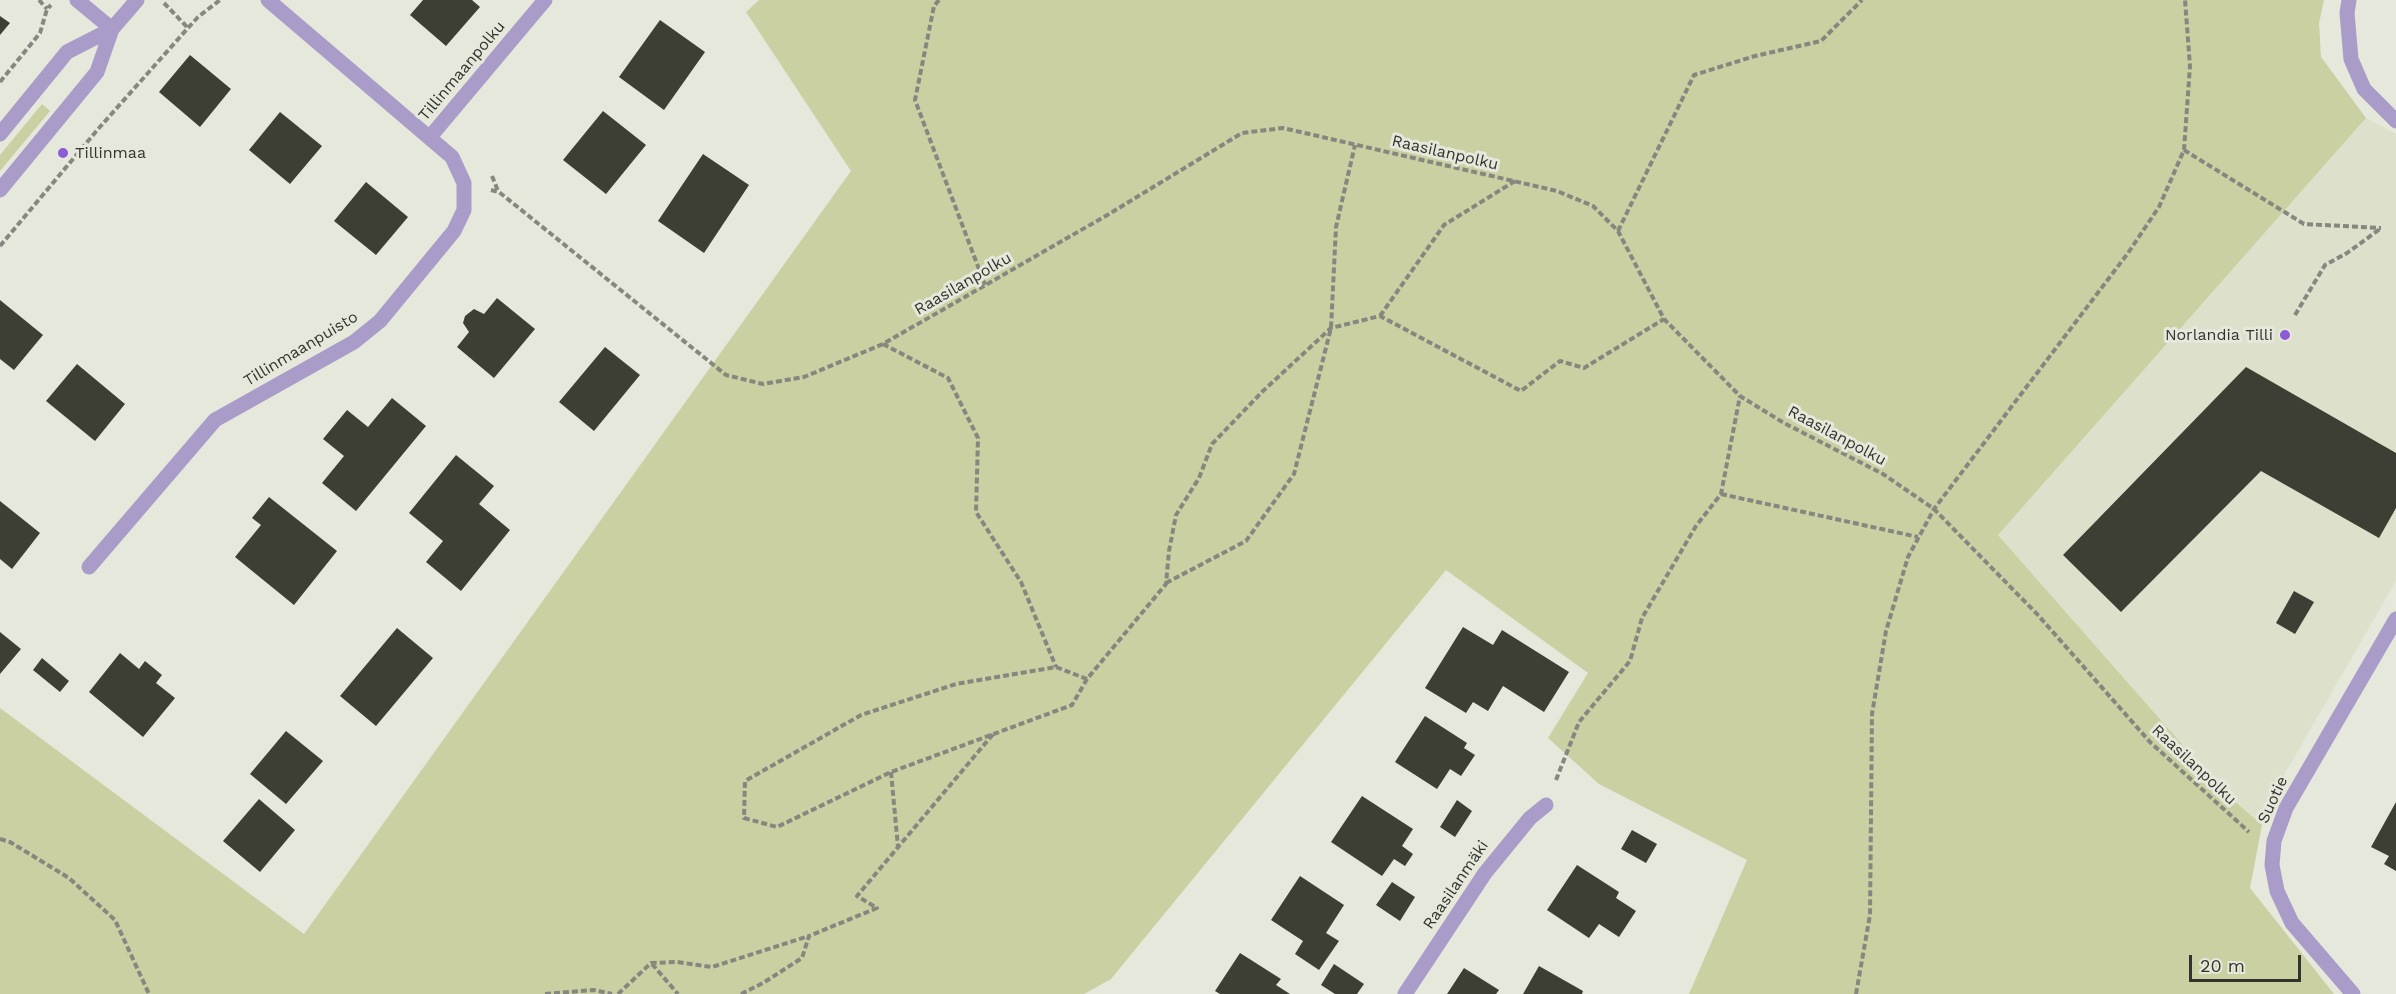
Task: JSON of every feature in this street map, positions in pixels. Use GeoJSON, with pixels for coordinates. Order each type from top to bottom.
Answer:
{"type":"FeatureCollection","features":[{"type":"Feature","properties":{"kind":"street"},"geometry":{"type":"LineString","coordinates":[[77,0],[112,29]]}},
{"type":"Feature","properties":{"kind":"street"},"geometry":{"type":"LineString","coordinates":[[0,190],[97,72],[112,29],[137,0]]}},
{"type":"Feature","properties":{"kind":"street","name":"Tillinmaanpuisto"},"geometry":{"type":"LineString","coordinates":[[89,567],[215,420],[354,342],[380,321],[454,231],[464,210],[464,183],[452,157],[268,0]]}},
{"type":"Feature","properties":{"kind":"street","name":"Tillinmaanpolku"},"geometry":{"type":"LineString","coordinates":[[430,137],[545,0]]}},
{"type":"Feature","properties":{"kind":"street"},"geometry":{"type":"LineString","coordinates":[[2349,0],[2347,13],[2351,59],[2364,89],[2396,121]]}},
{"type":"Feature","properties":{"kind":"street"},"geometry":{"type":"LineString","coordinates":[[0,134],[68,52],[112,29]]}},
{"type":"Feature","properties":{"kind":"street","name":"Suotie"},"geometry":{"type":"LineString","coordinates":[[2353,994],[2292,923],[2277,891],[2272,864],[2274,841],[2286,808],[2396,619]]}},
{"type":"Feature","properties":{"kind":"street","name":"Raasilanmäki"},"geometry":{"type":"LineString","coordinates":[[1405,994],[1485,873],[1530,818],[1546,805]]}},
{"type":"Feature","properties":{"kind":"path"},"geometry":{"type":"LineString","coordinates":[[39,0],[47,9]]}},
{"type":"Feature","properties":{"kind":"path"},"geometry":{"type":"LineString","coordinates":[[0,82],[40,33],[47,9],[56,0]]}},
{"type":"Feature","properties":{"kind":"path"},"geometry":{"type":"LineString","coordinates":[[161,0],[188,28]]}},
{"type":"Feature","properties":{"kind":"path"},"geometry":{"type":"LineString","coordinates":[[0,246],[99,128],[188,28],[220,0]]}},
{"type":"Feature","properties":{"kind":"path"},"geometry":{"type":"LineString","coordinates":[[939,0],[934,6],[915,99],[985,285]]}},
{"type":"Feature","properties":{"kind":"path"},"geometry":{"type":"LineString","coordinates":[[1618,231],[1694,75],[1821,40],[1862,0]]}},
{"type":"Feature","properties":{"kind":"path"},"geometry":{"type":"LineString","coordinates":[[1856,994],[1870,915],[1872,714],[1886,631],[1908,557],[1934,509],[2128,253],[2158,207],[2184,150],[2190,66],[2185,0]]}},
{"type":"Feature","properties":{"kind":"path","name":"Raasilanpolku"},"geometry":{"type":"LineString","coordinates":[[499,192],[726,375],[763,384],[804,377],[884,344],[1109,214],[1242,133],[1283,128],[1557,191],[1593,206],[1618,231],[1664,319],[1740,396],[1784,423],[1883,474],[1934,509],[2037,614],[2151,742],[2251,834]]}},
{"type":"Feature","properties":{"kind":"path"},"geometry":{"type":"LineString","coordinates":[[1087,679],[1056,667],[956,684],[861,715],[745,781],[744,818],[777,827],[891,772],[1072,705],[1087,679],[1166,584],[1246,541],[1294,474],[1332,328],[1336,227],[1355,145]]}},
{"type":"Feature","properties":{"kind":"path"},"geometry":{"type":"LineString","coordinates":[[2184,150],[2304,224],[2381,228],[2347,253],[2325,265],[2295,315]]}},
{"type":"Feature","properties":{"kind":"path"},"geometry":{"type":"LineString","coordinates":[[1166,584],[1176,515],[1199,478],[1212,444],[1263,391],[1332,328],[1380,316],[1444,225],[1515,181]]}},
{"type":"Feature","properties":{"kind":"path"},"geometry":{"type":"LineString","coordinates":[[1380,316],[1521,391],[1560,361],[1584,368],[1664,319]]}},
{"type":"Feature","properties":{"kind":"path"},"geometry":{"type":"LineString","coordinates":[[884,344],[948,378],[978,438],[976,512],[1021,582],[1056,667]]}},
{"type":"Feature","properties":{"kind":"path"},"geometry":{"type":"LineString","coordinates":[[1546,805],[1579,722],[1630,661],[1642,618],[1696,526],[1721,494],[1740,396]]}},
{"type":"Feature","properties":{"kind":"path"},"geometry":{"type":"LineString","coordinates":[[1721,494],[1918,537]]}},
{"type":"Feature","properties":{"kind":"path"},"geometry":{"type":"LineString","coordinates":[[618,994],[651,963],[677,962],[712,968],[809,936],[877,908],[857,896],[994,733]]}},
{"type":"Feature","properties":{"kind":"path"},"geometry":{"type":"LineString","coordinates":[[891,772],[898,848]]}},
{"type":"Feature","properties":{"kind":"path"},"geometry":{"type":"LineString","coordinates":[[0,839],[10,842],[69,878],[115,920],[149,994]]}},
{"type":"Feature","properties":{"kind":"path"},"geometry":{"type":"LineString","coordinates":[[741,994],[802,958],[809,936]]}},
{"type":"Feature","properties":{"kind":"path"},"geometry":{"type":"LineString","coordinates":[[651,963],[678,994]]}},
{"type":"Feature","properties":{"kind":"path"},"geometry":{"type":"LineString","coordinates":[[545,994],[594,990],[612,994]]}},
{"type":"Feature","properties":{"kind":"shaded area","name":"Norlandia Tilli"},"geometry":{"type":"Polygon","coordinates":[[[2366,118],[2396,134],[2396,581],[2276,789],[2262,825],[2224,792],[1998,535],[2366,118]]]}},
{"type":"Feature","properties":{"kind":"green space"},"geometry":{"type":"Polygon","coordinates":[[[759,0],[2324,0],[2319,23],[2321,57],[2366,118],[1998,535],[2224,792],[2262,825],[2250,888],[2334,994],[1689,994],[1747,860],[1599,784],[1548,738],[1588,673],[1446,570],[1111,979],[1084,994],[0,994],[0,708],[304,934],[851,171],[746,12],[759,0]]]}},
{"type":"Feature","properties":{"kind":"green space"},"geometry":{"type":"Polygon","coordinates":[[[42,104],[50,111],[0,171],[0,155],[42,104]]]}},
{"type":"Feature","properties":{"kind":"building"},"geometry":{"type":"Polygon","coordinates":[[[423,0],[472,0],[480,7],[446,46],[410,15],[423,0]]]}},
{"type":"Feature","properties":{"kind":"building"},"geometry":{"type":"Polygon","coordinates":[[[0,16],[10,23],[0,35],[0,16]]]}},
{"type":"Feature","properties":{"kind":"building"},"geometry":{"type":"Polygon","coordinates":[[[660,20],[705,52],[664,110],[619,77],[660,20]]]}},
{"type":"Feature","properties":{"kind":"building"},"geometry":{"type":"Polygon","coordinates":[[[190,55],[231,89],[200,127],[159,92],[190,55]]]}},
{"type":"Feature","properties":{"kind":"building"},"geometry":{"type":"Polygon","coordinates":[[[603,111],[646,145],[606,194],[563,160],[603,111]]]}},
{"type":"Feature","properties":{"kind":"building"},"geometry":{"type":"Polygon","coordinates":[[[280,112],[322,146],[290,184],[249,150],[280,112]]]}},
{"type":"Feature","properties":{"kind":"building"},"geometry":{"type":"Polygon","coordinates":[[[703,154],[749,185],[704,253],[658,221],[703,154]]]}},
{"type":"Feature","properties":{"kind":"building"},"geometry":{"type":"Polygon","coordinates":[[[366,182],[408,217],[376,255],[334,221],[366,182]]]}},
{"type":"Feature","properties":{"kind":"building"},"geometry":{"type":"Polygon","coordinates":[[[497,298],[535,329],[494,378],[457,347],[469,332],[463,323],[465,316],[474,309],[484,314],[497,298]]]}},
{"type":"Feature","properties":{"kind":"building"},"geometry":{"type":"Polygon","coordinates":[[[0,300],[43,335],[14,370],[0,359],[0,300]]]}},
{"type":"Feature","properties":{"kind":"building"},"geometry":{"type":"Polygon","coordinates":[[[605,347],[640,375],[594,431],[559,402],[605,347]]]}},
{"type":"Feature","properties":{"kind":"building"},"geometry":{"type":"Polygon","coordinates":[[[77,364],[125,404],[95,441],[46,401],[77,364]]]}},
{"type":"Feature","properties":{"kind":"building"},"geometry":{"type":"Polygon","coordinates":[[[2246,367],[2396,453],[2396,508],[2379,538],[2261,471],[2121,612],[2063,555],[2246,367]]]}},
{"type":"Feature","properties":{"kind":"building"},"geometry":{"type":"Polygon","coordinates":[[[392,398],[426,426],[356,511],[322,483],[344,456],[323,439],[347,410],[368,427],[392,398]]]}},
{"type":"Feature","properties":{"kind":"building"},"geometry":{"type":"Polygon","coordinates":[[[456,455],[494,486],[479,504],[510,530],[461,591],[426,562],[443,541],[409,513],[456,455]]]}},
{"type":"Feature","properties":{"kind":"building"},"geometry":{"type":"Polygon","coordinates":[[[269,497],[337,551],[294,605],[235,557],[261,525],[252,518],[269,497]]]}},
{"type":"Feature","properties":{"kind":"building"},"geometry":{"type":"Polygon","coordinates":[[[0,501],[40,533],[12,569],[0,559],[0,501]]]}},
{"type":"Feature","properties":{"kind":"building"},"geometry":{"type":"Polygon","coordinates":[[[2294,591],[2314,602],[2295,634],[2276,623],[2294,591]]]}},
{"type":"Feature","properties":{"kind":"building"},"geometry":{"type":"Polygon","coordinates":[[[1463,627],[1493,645],[1502,630],[1569,672],[1544,712],[1503,686],[1488,711],[1473,702],[1466,713],[1425,688],[1463,627]]]}},
{"type":"Feature","properties":{"kind":"building"},"geometry":{"type":"Polygon","coordinates":[[[397,628],[433,658],[376,726],[340,696],[397,628]]]}},
{"type":"Feature","properties":{"kind":"building"},"geometry":{"type":"Polygon","coordinates":[[[0,632],[21,649],[0,674],[0,632]]]}},
{"type":"Feature","properties":{"kind":"building"},"geometry":{"type":"Polygon","coordinates":[[[120,653],[139,669],[145,661],[162,675],[156,683],[175,698],[143,737],[89,692],[120,653]]]}},
{"type":"Feature","properties":{"kind":"building"},"geometry":{"type":"Polygon","coordinates":[[[42,658],[69,681],[60,692],[33,670],[42,658]]]}},
{"type":"Feature","properties":{"kind":"building"},"geometry":{"type":"Polygon","coordinates":[[[1425,716],[1467,743],[1464,748],[1475,755],[1461,776],[1450,769],[1437,789],[1395,762],[1425,716]]]}},
{"type":"Feature","properties":{"kind":"building"},"geometry":{"type":"Polygon","coordinates":[[[286,731],[323,761],[286,804],[250,774],[286,731]]]}},
{"type":"Feature","properties":{"kind":"building"},"geometry":{"type":"Polygon","coordinates":[[[1362,796],[1413,829],[1402,846],[1413,854],[1405,866],[1394,859],[1382,876],[1331,842],[1362,796]]]}},
{"type":"Feature","properties":{"kind":"building"},"geometry":{"type":"Polygon","coordinates":[[[259,799],[295,830],[260,872],[223,841],[259,799]]]}},
{"type":"Feature","properties":{"kind":"building"},"geometry":{"type":"Polygon","coordinates":[[[1457,800],[1472,811],[1455,837],[1440,827],[1457,800]]]}},
{"type":"Feature","properties":{"kind":"building"},"geometry":{"type":"Polygon","coordinates":[[[2396,802],[2396,871],[2384,864],[2389,856],[2371,847],[2396,802]]]}},
{"type":"Feature","properties":{"kind":"building"},"geometry":{"type":"Polygon","coordinates":[[[1632,830],[1657,844],[1646,863],[1621,849],[1632,830]]]}},
{"type":"Feature","properties":{"kind":"building"},"geometry":{"type":"Polygon","coordinates":[[[1577,865],[1619,892],[1616,898],[1636,911],[1619,937],[1599,924],[1589,938],[1547,910],[1577,865]]]}},
{"type":"Feature","properties":{"kind":"building"},"geometry":{"type":"Polygon","coordinates":[[[1300,876],[1344,905],[1326,933],[1339,941],[1319,970],[1295,954],[1303,941],[1271,920],[1300,876]]]}},
{"type":"Feature","properties":{"kind":"building"},"geometry":{"type":"Polygon","coordinates":[[[1392,882],[1415,897],[1400,921],[1376,905],[1392,882]]]}},
{"type":"Feature","properties":{"kind":"building"},"geometry":{"type":"Polygon","coordinates":[[[1240,953],[1281,979],[1276,985],[1290,994],[1220,994],[1215,991],[1240,953]]]}},
{"type":"Feature","properties":{"kind":"building"},"geometry":{"type":"Polygon","coordinates":[[[1334,964],[1364,984],[1357,994],[1335,994],[1321,985],[1334,964]]]}},
{"type":"Feature","properties":{"kind":"building"},"geometry":{"type":"Polygon","coordinates":[[[1539,966],[1583,991],[1582,994],[1523,994],[1539,966]]]}},
{"type":"Feature","properties":{"kind":"building"},"geometry":{"type":"Polygon","coordinates":[[[1464,968],[1499,990],[1496,994],[1447,994],[1464,968]]]}},
{"type":"Feature","properties":{"kind":"place","name":"Tillinmaa"},"geometry":{"type":"Point","coordinates":[63,153]}},
{"type":"Feature","properties":{"kind":"place","name":"Norlandia Tilli"},"geometry":{"type":"Point","coordinates":[2285,335]}}]}
